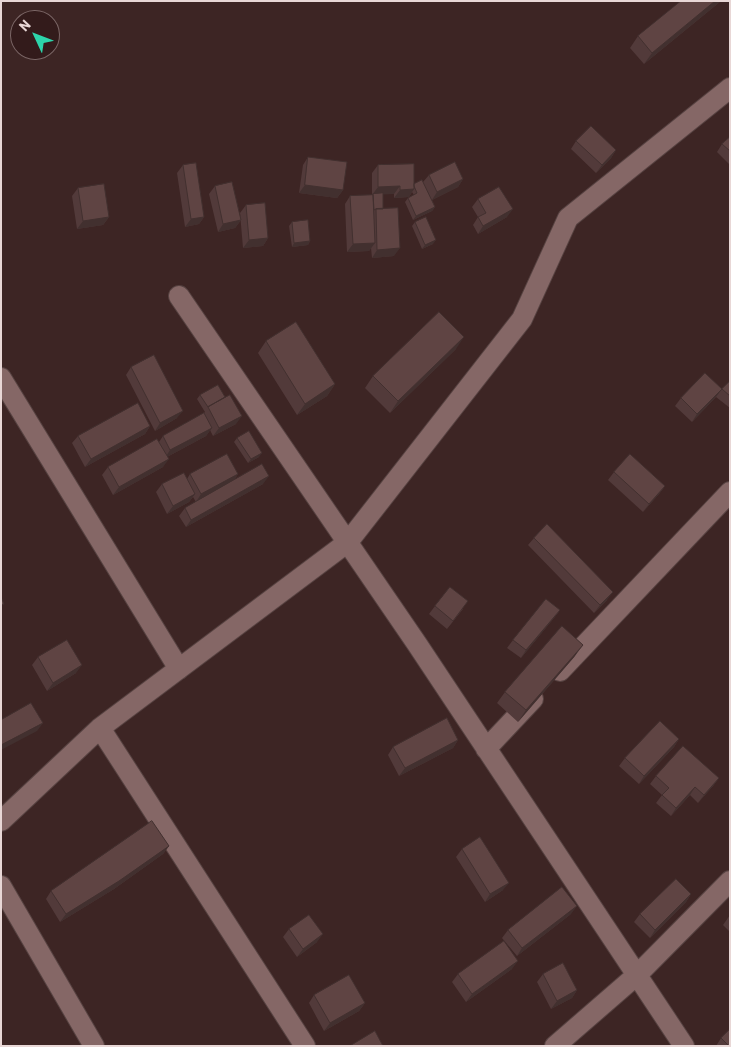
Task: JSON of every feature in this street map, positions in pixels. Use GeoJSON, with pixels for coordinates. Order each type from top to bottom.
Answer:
{"type":"FeatureCollection","features":[{"type":"Feature","properties":{"kind":"street"},"geometry":{"type":"LineString","coordinates":[[1,821],[100,728],[348,542],[522,319],[568,218],[730,88]]}},
{"type":"Feature","properties":{"kind":"street"},"geometry":{"type":"LineString","coordinates":[[179,296],[348,542],[638,974],[684,1046]]}},
{"type":"Feature","properties":{"kind":"street"},"geometry":{"type":"LineString","coordinates":[[1,378],[178,669]]}},
{"type":"Feature","properties":{"kind":"street"},"geometry":{"type":"LineString","coordinates":[[486,749],[730,492]]}},
{"type":"Feature","properties":{"kind":"street"},"geometry":{"type":"LineString","coordinates":[[100,728],[306,1046]]}},
{"type":"Feature","properties":{"kind":"street"},"geometry":{"type":"LineString","coordinates":[[555,1046],[638,974],[730,881]]}},
{"type":"Feature","properties":{"kind":"street"},"geometry":{"type":"LineString","coordinates":[[1,886],[94,1046]]}},
{"type":"Feature","properties":{"kind":"building"},"geometry":{"type":"Polygon","coordinates":[[[681,1],[715,1],[652,53],[638,36],[681,1]]]}},
{"type":"Feature","properties":{"kind":"building"},"geometry":{"type":"Polygon","coordinates":[[[591,126],[616,150],[602,165],[576,141],[591,126]]]}},
{"type":"Feature","properties":{"kind":"building"},"geometry":{"type":"Polygon","coordinates":[[[730,137],[730,151],[722,144],[730,137]]]}},
{"type":"Feature","properties":{"kind":"building"},"geometry":{"type":"Polygon","coordinates":[[[308,157],[347,162],[343,190],[305,185],[308,157]]]}},
{"type":"Feature","properties":{"kind":"building"},"geometry":{"type":"Polygon","coordinates":[[[455,162],[463,179],[437,192],[429,175],[455,162]]]}},
{"type":"Feature","properties":{"kind":"building"},"geometry":{"type":"Polygon","coordinates":[[[196,163],[204,217],[191,219],[183,165],[196,163]]]}},
{"type":"Feature","properties":{"kind":"building"},"geometry":{"type":"Polygon","coordinates":[[[414,164],[414,189],[400,190],[400,186],[378,187],[378,165],[414,164]]]}},
{"type":"Feature","properties":{"kind":"building"},"geometry":{"type":"Polygon","coordinates":[[[422,180],[435,207],[416,216],[408,198],[417,193],[414,184],[422,180]]]}},
{"type":"Feature","properties":{"kind":"building"},"geometry":{"type":"Polygon","coordinates":[[[232,182],[241,220],[223,224],[215,186],[232,182]]]}},
{"type":"Feature","properties":{"kind":"building"},"geometry":{"type":"Polygon","coordinates":[[[104,184],[109,217],[83,221],[78,188],[104,184]]]}},
{"type":"Feature","properties":{"kind":"building"},"geometry":{"type":"Polygon","coordinates":[[[499,187],[513,209],[483,226],[478,217],[486,213],[478,199],[499,187]]]}},
{"type":"Feature","properties":{"kind":"building"},"geometry":{"type":"Polygon","coordinates":[[[383,193],[383,209],[374,210],[373,194],[383,193]]]}},
{"type":"Feature","properties":{"kind":"building"},"geometry":{"type":"Polygon","coordinates":[[[373,195],[375,243],[353,244],[350,196],[373,195]]]}},
{"type":"Feature","properties":{"kind":"building"},"geometry":{"type":"Polygon","coordinates":[[[265,203],[268,238],[249,240],[246,205],[265,203]]]}},
{"type":"Feature","properties":{"kind":"building"},"geometry":{"type":"Polygon","coordinates":[[[398,208],[400,248],[377,250],[376,209],[398,208]]]}},
{"type":"Feature","properties":{"kind":"building"},"geometry":{"type":"Polygon","coordinates":[[[426,217],[436,240],[425,245],[415,222],[426,217]]]}},
{"type":"Feature","properties":{"kind":"building"},"geometry":{"type":"Polygon","coordinates":[[[308,220],[310,241],[294,243],[292,222],[308,220]]]}},
{"type":"Feature","properties":{"kind":"building"},"geometry":{"type":"Polygon","coordinates":[[[439,312],[464,337],[398,401],[373,376],[439,312]]]}},
{"type":"Feature","properties":{"kind":"building"},"geometry":{"type":"Polygon","coordinates":[[[296,322],[335,384],[305,404],[266,341],[296,322]]]}},
{"type":"Feature","properties":{"kind":"building"},"geometry":{"type":"Polygon","coordinates":[[[154,355],[183,411],[160,423],[131,367],[154,355]]]}},
{"type":"Feature","properties":{"kind":"building"},"geometry":{"type":"Polygon","coordinates":[[[705,373],[722,389],[697,414],[681,398],[705,373]]]}},
{"type":"Feature","properties":{"kind":"building"},"geometry":{"type":"Polygon","coordinates":[[[730,381],[730,396],[722,389],[730,381]]]}},
{"type":"Feature","properties":{"kind":"building"},"geometry":{"type":"Polygon","coordinates":[[[218,385],[225,397],[208,407],[200,395],[218,385]]]}},
{"type":"Feature","properties":{"kind":"building"},"geometry":{"type":"Polygon","coordinates":[[[230,395],[242,416],[219,428],[208,407],[230,395]]]}},
{"type":"Feature","properties":{"kind":"building"},"geometry":{"type":"Polygon","coordinates":[[[138,403],[150,426],[91,459],[78,436],[138,403]]]}},
{"type":"Feature","properties":{"kind":"building"},"geometry":{"type":"Polygon","coordinates":[[[204,413],[212,428],[170,450],[163,436],[204,413]]]}},
{"type":"Feature","properties":{"kind":"building"},"geometry":{"type":"Polygon","coordinates":[[[249,431],[262,453],[251,459],[237,438],[249,431]]]}},
{"type":"Feature","properties":{"kind":"building"},"geometry":{"type":"Polygon","coordinates":[[[157,439],[169,459],[119,487],[108,467],[157,439]]]}},
{"type":"Feature","properties":{"kind":"building"},"geometry":{"type":"Polygon","coordinates":[[[227,454],[238,474],[201,494],[190,474],[227,454]]]}},
{"type":"Feature","properties":{"kind":"building"},"geometry":{"type":"Polygon","coordinates":[[[630,454],[665,486],[649,504],[614,472],[630,454]]]}},
{"type":"Feature","properties":{"kind":"building"},"geometry":{"type":"Polygon","coordinates":[[[262,464],[269,476],[191,520],[185,508],[262,464]]]}},
{"type":"Feature","properties":{"kind":"building"},"geometry":{"type":"Polygon","coordinates":[[[184,473],[195,494],[173,506],[162,484],[184,473]]]}},
{"type":"Feature","properties":{"kind":"building"},"geometry":{"type":"Polygon","coordinates":[[[547,524],[613,592],[600,605],[534,538],[547,524]]]}},
{"type":"Feature","properties":{"kind":"building"},"geometry":{"type":"Polygon","coordinates":[[[450,587],[468,601],[453,621],[435,606],[450,587]]]}},
{"type":"Feature","properties":{"kind":"building"},"geometry":{"type":"Polygon","coordinates":[[[546,599],[560,610],[526,650],[513,640],[546,599]]]}},
{"type":"Feature","properties":{"kind":"building"},"geometry":{"type":"Polygon","coordinates":[[[562,626],[583,645],[526,710],[505,692],[562,626]]]}},
{"type":"Feature","properties":{"kind":"building"},"geometry":{"type":"Polygon","coordinates":[[[67,640],[82,665],[53,683],[38,657],[67,640]]]}},
{"type":"Feature","properties":{"kind":"building"},"geometry":{"type":"Polygon","coordinates":[[[31,703],[43,723],[1,745],[1,720],[31,703]]]}},
{"type":"Feature","properties":{"kind":"building"},"geometry":{"type":"Polygon","coordinates":[[[447,718],[458,740],[405,768],[393,747],[447,718]]]}},
{"type":"Feature","properties":{"kind":"building"},"geometry":{"type":"Polygon","coordinates":[[[660,721],[679,739],[644,776],[625,758],[660,721]]]}},
{"type":"Feature","properties":{"kind":"building"},"geometry":{"type":"Polygon","coordinates":[[[683,746],[719,778],[704,795],[695,787],[676,808],[662,795],[669,788],[656,776],[683,746]]]}},
{"type":"Feature","properties":{"kind":"building"},"geometry":{"type":"Polygon","coordinates":[[[152,821],[169,846],[119,881],[66,914],[51,891],[152,821]]]}},
{"type":"Feature","properties":{"kind":"building"},"geometry":{"type":"Polygon","coordinates":[[[480,837],[509,883],[490,894],[462,849],[480,837]]]}},
{"type":"Feature","properties":{"kind":"building"},"geometry":{"type":"Polygon","coordinates":[[[676,879],[691,894],[655,930],[640,914],[676,879]]]}},
{"type":"Feature","properties":{"kind":"building"},"geometry":{"type":"Polygon","coordinates":[[[562,887],[577,906],[522,948],[508,930],[562,887]]]}},
{"type":"Feature","properties":{"kind":"building"},"geometry":{"type":"Polygon","coordinates":[[[309,915],[323,934],[303,949],[289,929],[309,915]]]}},
{"type":"Feature","properties":{"kind":"building"},"geometry":{"type":"Polygon","coordinates":[[[504,941],[518,961],[472,994],[458,974],[504,941]]]}},
{"type":"Feature","properties":{"kind":"building"},"geometry":{"type":"Polygon","coordinates":[[[563,963],[577,990],[557,1001],[543,974],[563,963]]]}},
{"type":"Feature","properties":{"kind":"building"},"geometry":{"type":"Polygon","coordinates":[[[349,975],[365,1003],[330,1023],[314,995],[349,975]]]}},
{"type":"Feature","properties":{"kind":"building"},"geometry":{"type":"Polygon","coordinates":[[[730,1029],[730,1046],[729,1046],[721,1038],[730,1029]]]}},
{"type":"Feature","properties":{"kind":"building"},"geometry":{"type":"Polygon","coordinates":[[[375,1031],[383,1046],[350,1046],[375,1031]]]}}]}
